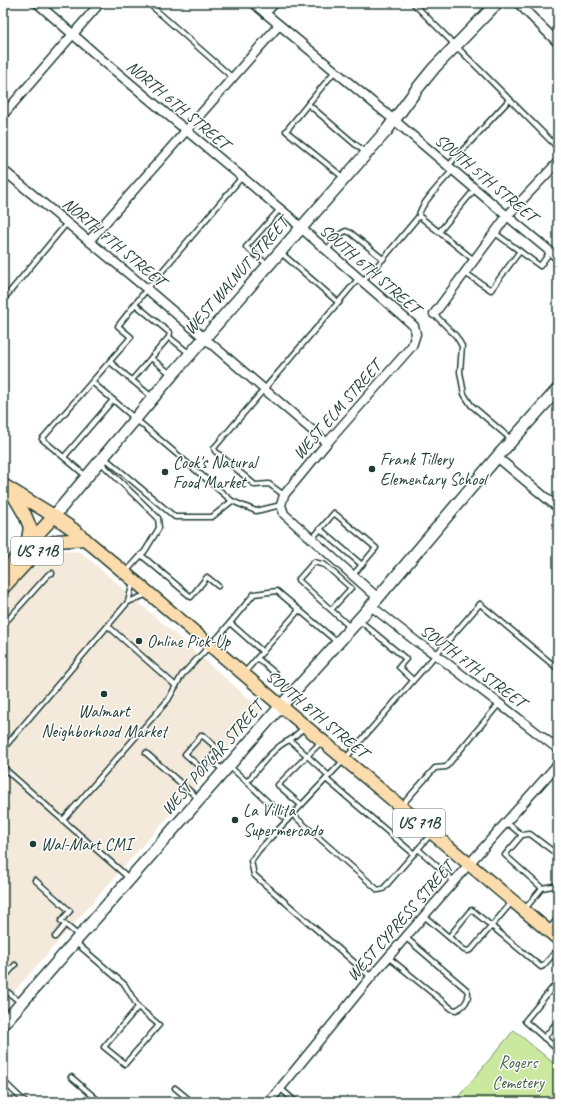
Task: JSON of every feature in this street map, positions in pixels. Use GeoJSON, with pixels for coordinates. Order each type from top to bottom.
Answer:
{"type":"FeatureCollection","features":[{"type":"Feature","properties":{"kind":"main road","name":"SOUTH 8TH STREET"},"geometry":{"type":"LineString","coordinates":[[7,487],[54,516],[85,539],[344,760],[558,939]]}},
{"type":"Feature","properties":{"kind":"main road"},"geometry":{"type":"LineString","coordinates":[[7,487],[25,515],[30,528],[27,546]]}},
{"type":"Feature","properties":{"kind":"main road","name":"WEST WALNUT STREET"},"geometry":{"type":"LineString","coordinates":[[3,573],[54,516]]}},
{"type":"Feature","properties":{"kind":"main road","name":"US 71B"},"geometry":{"type":"LineString","coordinates":[[3,588],[41,547],[57,541],[85,539]]}},
{"type":"Feature","properties":{"kind":"street","name":"NORTH 6TH STREET"},"geometry":{"type":"LineString","coordinates":[[37,3],[101,60],[301,228]]}},
{"type":"Feature","properties":{"kind":"street"},"geometry":{"type":"LineString","coordinates":[[3,115],[100,3]]}},
{"type":"Feature","properties":{"kind":"street","name":"SOUTH 5TH STREET"},"geometry":{"type":"LineString","coordinates":[[253,3],[558,258]]}},
{"type":"Feature","properties":{"kind":"street"},"geometry":{"type":"LineString","coordinates":[[265,13],[275,3]]}},
{"type":"Feature","properties":{"kind":"street","name":"WEST WALNUT STREET"},"geometry":{"type":"LineString","coordinates":[[54,516],[86,476],[190,354],[345,179],[366,152],[387,130],[434,68],[497,3]]}},
{"type":"Feature","properties":{"kind":"street"},"geometry":{"type":"LineString","coordinates":[[518,3],[558,43]]}},
{"type":"Feature","properties":{"kind":"street"},"geometry":{"type":"LineString","coordinates":[[89,241],[279,25]]}},
{"type":"Feature","properties":{"kind":"street"},"geometry":{"type":"LineString","coordinates":[[434,314],[507,216],[558,162]]}},
{"type":"Feature","properties":{"kind":"street","name":"NORTH 7TH STREET"},"geometry":{"type":"LineString","coordinates":[[3,170],[147,288],[205,338]]}},
{"type":"Feature","properties":{"kind":"street","name":"SOUTH 6TH STREET"},"geometry":{"type":"LineString","coordinates":[[301,228],[414,326],[416,334]]}},
{"type":"Feature","properties":{"kind":"street","name":"WEST ELM STREET"},"geometry":{"type":"LineString","coordinates":[[281,505],[284,495],[327,443],[412,346],[416,334]]}},
{"type":"Feature","properties":{"kind":"street"},"geometry":{"type":"LineString","coordinates":[[205,338],[327,443]]}},
{"type":"Feature","properties":{"kind":"street","name":"WEST POPLAR STREET"},"geometry":{"type":"LineString","coordinates":[[3,1024],[226,768],[355,624],[497,457],[558,389]]}},
{"type":"Feature","properties":{"kind":"street"},"geometry":{"type":"LineString","coordinates":[[497,457],[558,508]]}},
{"type":"Feature","properties":{"kind":"street","name":"SOUTH 7TH STREET"},"geometry":{"type":"LineString","coordinates":[[281,505],[284,514],[352,576],[374,602],[417,642],[435,654],[558,749]]}},
{"type":"Feature","properties":{"kind":"street","name":"WEST CYPRESS STREET"},"geometry":{"type":"LineString","coordinates":[[269,1102],[405,937],[558,764]]}},
{"type":"Feature","properties":{"kind":"lane"},"geometry":{"type":"LineString","coordinates":[[148,3],[233,78]]}},
{"type":"Feature","properties":{"kind":"lane"},"geometry":{"type":"LineString","coordinates":[[413,3],[558,148]]}},
{"type":"Feature","properties":{"kind":"lane"},"geometry":{"type":"LineString","coordinates":[[335,71],[286,131],[345,179]]}},
{"type":"Feature","properties":{"kind":"lane"},"geometry":{"type":"LineString","coordinates":[[284,495],[269,484],[255,485],[215,451],[214,448],[339,303],[360,280],[383,259],[419,216],[419,212],[424,204],[451,168],[510,99]]}},
{"type":"Feature","properties":{"kind":"lane"},"geometry":{"type":"LineString","coordinates":[[308,104],[356,146],[366,152]]}},
{"type":"Feature","properties":{"kind":"lane"},"geometry":{"type":"LineString","coordinates":[[86,476],[42,439],[131,337],[118,326],[147,288],[242,177]]}},
{"type":"Feature","properties":{"kind":"lane"},"geometry":{"type":"LineString","coordinates":[[439,232],[476,189]]}},
{"type":"Feature","properties":{"kind":"lane"},"geometry":{"type":"LineString","coordinates":[[268,266],[246,247],[280,209]]}},
{"type":"Feature","properties":{"kind":"lane"},"geometry":{"type":"LineString","coordinates":[[419,216],[474,260]]}},
{"type":"Feature","properties":{"kind":"lane"},"geometry":{"type":"LineString","coordinates":[[3,300],[67,223]]}},
{"type":"Feature","properties":{"kind":"lane"},"geometry":{"type":"LineString","coordinates":[[327,250],[342,233],[346,231],[351,233],[383,259]]}},
{"type":"Feature","properties":{"kind":"lane"},"geometry":{"type":"LineString","coordinates":[[495,233],[540,266],[550,252]]}},
{"type":"Feature","properties":{"kind":"lane"},"geometry":{"type":"LineString","coordinates":[[465,273],[491,290],[520,251]]}},
{"type":"Feature","properties":{"kind":"lane"},"geometry":{"type":"LineString","coordinates":[[280,252],[339,303]]}},
{"type":"Feature","properties":{"kind":"lane"},"geometry":{"type":"LineString","coordinates":[[132,380],[169,337],[170,333],[135,304]]}},
{"type":"Feature","properties":{"kind":"lane"},"geometry":{"type":"LineString","coordinates":[[434,314],[456,336],[462,346],[460,372],[464,394],[471,405],[512,440]]}},
{"type":"Feature","properties":{"kind":"lane"},"geometry":{"type":"LineString","coordinates":[[169,337],[190,354]]}},
{"type":"Feature","properties":{"kind":"lane"},"geometry":{"type":"LineString","coordinates":[[151,358],[172,375]]}},
{"type":"Feature","properties":{"kind":"lane"},"geometry":{"type":"LineString","coordinates":[[110,362],[153,398]]}},
{"type":"Feature","properties":{"kind":"lane"},"geometry":{"type":"LineString","coordinates":[[92,382],[232,501],[256,511],[281,505]]}},
{"type":"Feature","properties":{"kind":"lane"},"geometry":{"type":"LineString","coordinates":[[64,457],[113,400]]}},
{"type":"Feature","properties":{"kind":"lane"},"geometry":{"type":"LineString","coordinates":[[101,459],[175,517],[212,517],[232,501]]}},
{"type":"Feature","properties":{"kind":"lane"},"geometry":{"type":"LineString","coordinates":[[101,459],[158,518],[159,528],[141,555],[129,577],[128,602]]}},
{"type":"Feature","properties":{"kind":"lane"},"geometry":{"type":"LineString","coordinates":[[312,539],[334,513],[376,548],[352,576]]}},
{"type":"Feature","properties":{"kind":"lane"},"geometry":{"type":"LineString","coordinates":[[320,529],[362,565]]}},
{"type":"Feature","properties":{"kind":"lane"},"geometry":{"type":"LineString","coordinates":[[141,555],[191,597],[207,577],[218,586]]}},
{"type":"Feature","properties":{"kind":"lane"},"geometry":{"type":"LineString","coordinates":[[331,610],[351,588],[325,565],[314,562],[298,580],[331,610],[355,624],[406,659],[399,667],[413,680]]}},
{"type":"Feature","properties":{"kind":"lane"},"geometry":{"type":"LineString","coordinates":[[3,625],[46,577],[52,573]]}},
{"type":"Feature","properties":{"kind":"lane"},"geometry":{"type":"LineString","coordinates":[[63,820],[168,700],[182,675],[230,623],[254,594],[277,591],[338,642]]}},
{"type":"Feature","properties":{"kind":"lane"},"geometry":{"type":"LineString","coordinates":[[3,749],[128,602],[150,594]]}},
{"type":"Feature","properties":{"kind":"lane"},"geometry":{"type":"LineString","coordinates":[[371,977],[254,875],[251,861],[258,850],[344,760],[480,604],[558,669]]}},
{"type":"Feature","properties":{"kind":"lane"},"geometry":{"type":"LineString","coordinates":[[243,674],[299,610]]}},
{"type":"Feature","properties":{"kind":"lane"},"geometry":{"type":"LineString","coordinates":[[230,623],[263,652]]}},
{"type":"Feature","properties":{"kind":"lane"},"geometry":{"type":"LineString","coordinates":[[108,626],[176,686]]}},
{"type":"Feature","properties":{"kind":"lane"},"geometry":{"type":"LineString","coordinates":[[257,658],[275,673]]}},
{"type":"Feature","properties":{"kind":"lane"},"geometry":{"type":"LineString","coordinates":[[400,806],[435,768],[446,767],[499,704]]}},
{"type":"Feature","properties":{"kind":"lane"},"geometry":{"type":"LineString","coordinates":[[247,782],[275,749],[290,740],[306,727]]}},
{"type":"Feature","properties":{"kind":"lane"},"geometry":{"type":"LineString","coordinates":[[202,735],[218,749],[210,759],[202,769],[185,754],[202,735]]}},
{"type":"Feature","properties":{"kind":"lane"},"geometry":{"type":"LineString","coordinates":[[290,740],[327,778],[414,854]]}},
{"type":"Feature","properties":{"kind":"lane"},"geometry":{"type":"LineString","coordinates":[[301,805],[278,785],[322,741]]}},
{"type":"Feature","properties":{"kind":"lane"},"geometry":{"type":"LineString","coordinates":[[146,753],[199,799]]}},
{"type":"Feature","properties":{"kind":"lane"},"geometry":{"type":"LineString","coordinates":[[210,759],[247,782],[287,820]]}},
{"type":"Feature","properties":{"kind":"lane"},"geometry":{"type":"LineString","coordinates":[[3,766],[130,879]]}},
{"type":"Feature","properties":{"kind":"lane"},"geometry":{"type":"LineString","coordinates":[[292,814],[378,890],[383,889],[432,833]]}},
{"type":"Feature","properties":{"kind":"lane"},"geometry":{"type":"LineString","coordinates":[[506,822],[522,835]]}},
{"type":"Feature","properties":{"kind":"lane"},"geometry":{"type":"LineString","coordinates":[[542,888],[505,855],[522,835],[530,834],[558,854]]}},
{"type":"Feature","properties":{"kind":"lane"},"geometry":{"type":"LineString","coordinates":[[418,849],[454,881]]}},
{"type":"Feature","properties":{"kind":"lane"},"geometry":{"type":"LineString","coordinates":[[35,880],[70,911],[61,921],[77,939],[125,985],[138,1007],[159,1025],[125,1064],[104,1047],[138,1007]]}},
{"type":"Feature","properties":{"kind":"lane"},"geometry":{"type":"LineString","coordinates":[[524,910],[542,888],[558,884]]}},
{"type":"Feature","properties":{"kind":"lane"},"geometry":{"type":"LineString","coordinates":[[424,916],[449,938],[468,951],[472,950],[512,901]]}},
{"type":"Feature","properties":{"kind":"lane"},"geometry":{"type":"LineString","coordinates":[[449,938],[472,910],[541,967],[558,949]]}},
{"type":"Feature","properties":{"kind":"lane"},"geometry":{"type":"LineString","coordinates":[[548,930],[558,918]]}},
{"type":"Feature","properties":{"kind":"lane"},"geometry":{"type":"LineString","coordinates":[[55,937],[65,925]]}},
{"type":"Feature","properties":{"kind":"lane"},"geometry":{"type":"LineString","coordinates":[[388,957],[452,1009],[460,1009],[468,999],[469,995],[467,990],[405,937]]}},
{"type":"Feature","properties":{"kind":"lane"},"geometry":{"type":"LineString","coordinates":[[3,979],[15,965]]}},
{"type":"Feature","properties":{"kind":"lane"},"geometry":{"type":"LineString","coordinates":[[558,981],[524,1021],[558,1050]]}},
{"type":"Feature","properties":{"kind":"lane"},"geometry":{"type":"LineString","coordinates":[[3,988],[21,1004]]}},
{"type":"Feature","properties":{"kind":"lane"},"geometry":{"type":"LineString","coordinates":[[544,1038],[558,1022]]}},
{"type":"Feature","properties":{"kind":"lane"},"geometry":{"type":"LineString","coordinates":[[70,1077],[100,1102]]}},
{"type":"Feature","properties":{"kind":"lane"},"geometry":{"type":"LineString","coordinates":[[3,1081],[25,1102]]}},
{"type":"Feature","properties":{"kind":"lane"},"geometry":{"type":"LineString","coordinates":[[175,1088],[192,1102]]}},
{"type":"Feature","properties":{"kind":"lane"},"geometry":{"type":"LineString","coordinates":[[281,1089],[296,1102]]}},
{"type":"Feature","properties":{"kind":"shaded area"},"geometry":{"type":"Polygon","coordinates":[[[58,550],[81,552],[262,710],[3,1004],[3,595],[36,559],[47,551],[58,550]]]}},
{"type":"Feature","properties":{"kind":"green space","name":"Rogers Cemetery"},"geometry":{"type":"Polygon","coordinates":[[[514,1030],[558,1067],[558,1102],[454,1102],[514,1030]]]}},
{"type":"Feature","properties":{"kind":"place","name":"Frank Tillery Elementary School"},"geometry":{"type":"Point","coordinates":[372,469]}},
{"type":"Feature","properties":{"kind":"place","name":"Cook's Natural Food Market"},"geometry":{"type":"Point","coordinates":[165,472]}},
{"type":"Feature","properties":{"kind":"place","name":"Online Pick-Up"},"geometry":{"type":"Point","coordinates":[139,641]}},
{"type":"Feature","properties":{"kind":"place","name":"Walmart Neighborhood Market"},"geometry":{"type":"Point","coordinates":[104,694]}},
{"type":"Feature","properties":{"kind":"place","name":"La Villita Supermercado"},"geometry":{"type":"Point","coordinates":[235,820]}},
{"type":"Feature","properties":{"kind":"place","name":"Wal-Mart CMI"},"geometry":{"type":"Point","coordinates":[33,844]}}]}
